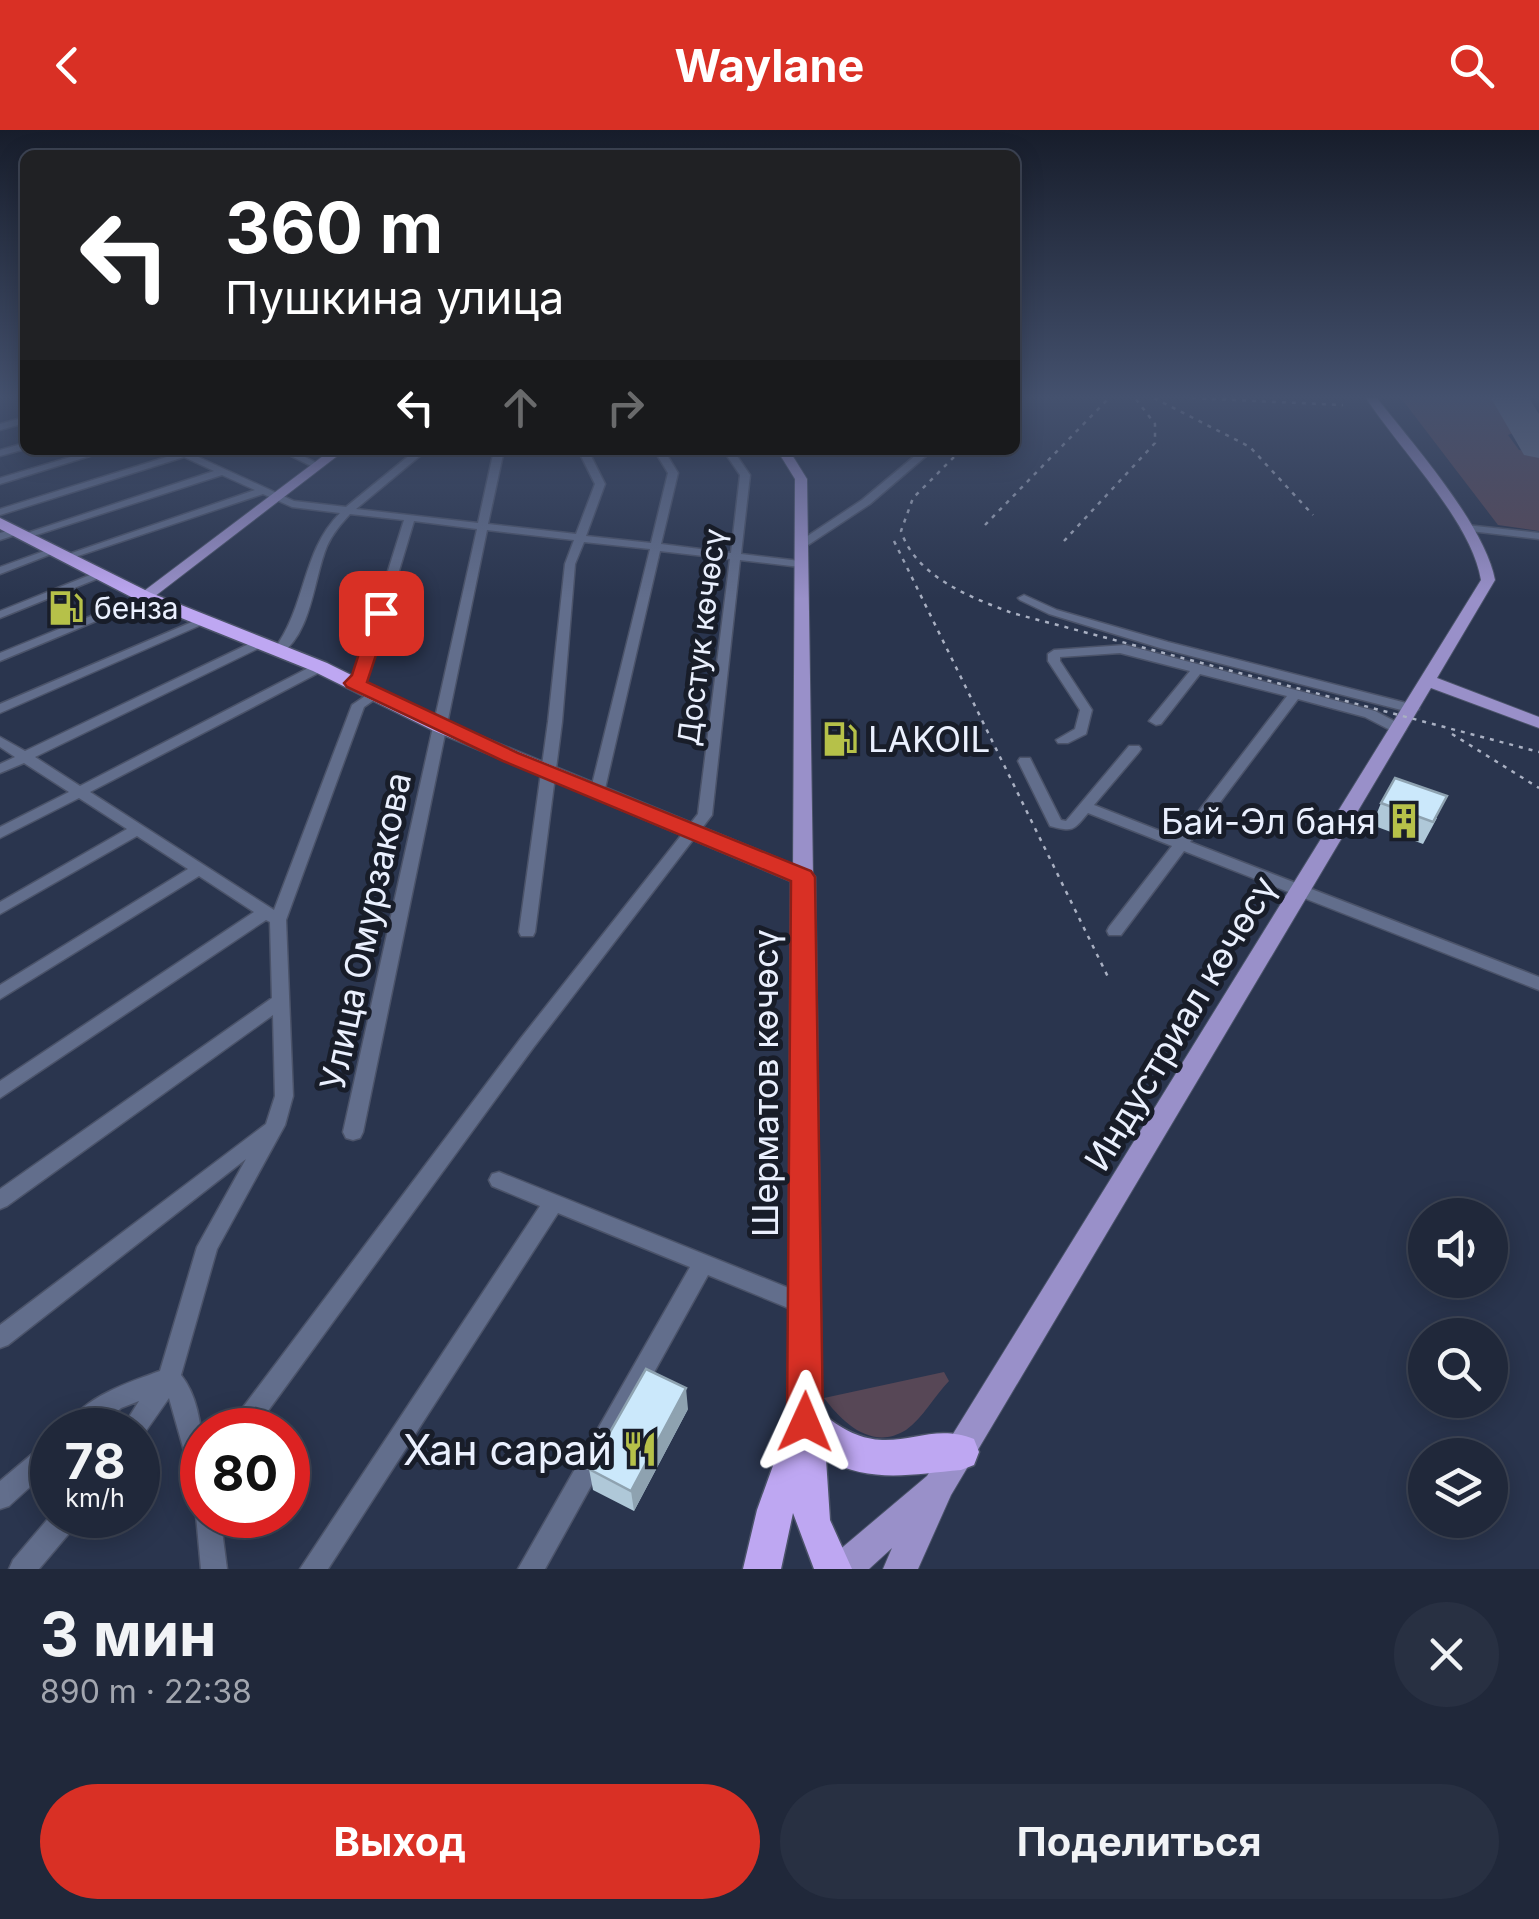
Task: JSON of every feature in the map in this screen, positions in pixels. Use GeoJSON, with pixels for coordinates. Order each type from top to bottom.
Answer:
{"type":"FeatureCollection","features":[{"type":"Feature","properties":{"kind":"highway"},"geometry":{"type":"LineString","coordinates":[[9,532],[144,597],[320,666],[439,726],[803,877]]}},
{"type":"Feature","properties":{"kind":"highway","name":"Шерматов көчөсү"},"geometry":{"type":"LineString","coordinates":[[803,877],[805,1422],[812,1521],[833,1569]]}},
{"type":"Feature","properties":{"kind":"highway"},"geometry":{"type":"LineString","coordinates":[[762,1569],[775,1510],[805,1422],[828,1444],[850,1455],[888,1460],[961,1452]]}},
{"type":"Feature","properties":{"kind":"main road","name":"Шерматов көчөсү"},"geometry":{"type":"LineString","coordinates":[[792,465],[801,479],[803,877]]}},
{"type":"Feature","properties":{"kind":"main road","name":"Индустриал көчөсү"},"geometry":{"type":"LineString","coordinates":[[940,1484],[1297,890],[1400,729],[1490,574],[1488,562],[1420,465]]}},
{"type":"Feature","properties":{"kind":"main road"},"geometry":{"type":"LineString","coordinates":[[144,597],[318,466]]}},
{"type":"Feature","properties":{"kind":"main road"},"geometry":{"type":"LineString","coordinates":[[1429,681],[1539,723]]}},
{"type":"Feature","properties":{"kind":"main road"},"geometry":{"type":"LineString","coordinates":[[843,1569],[940,1484]]}},
{"type":"Feature","properties":{"kind":"main road"},"geometry":{"type":"LineString","coordinates":[[900,1569],[940,1484]]}},
{"type":"Feature","properties":{"kind":"street"},"geometry":{"type":"LineString","coordinates":[[0,481],[53,465]]}},
{"type":"Feature","properties":{"kind":"street"},"geometry":{"type":"LineString","coordinates":[[0,512],[141,465]]}},
{"type":"Feature","properties":{"kind":"street"},"geometry":{"type":"LineString","coordinates":[[208,465],[276,499],[350,512],[800,564]]}},
{"type":"Feature","properties":{"kind":"street"},"geometry":{"type":"LineString","coordinates":[[279,651],[296,632],[319,551],[332,526],[404,465]]}},
{"type":"Feature","properties":{"kind":"street","name":"Улица Омурзакова"},"geometry":{"type":"LineString","coordinates":[[353,1132],[496,465]]}},
{"type":"Feature","properties":{"kind":"street"},"geometry":{"type":"LineString","coordinates":[[526,932],[570,564],[600,484],[591,465]]}},
{"type":"Feature","properties":{"kind":"street"},"geometry":{"type":"LineString","coordinates":[[597,794],[674,473],[669,465]]}},
{"type":"Feature","properties":{"kind":"street","name":"Достук көчөсү"},"geometry":{"type":"LineString","coordinates":[[694,832],[705,816],[745,474],[739,465]]}},
{"type":"Feature","properties":{"kind":"street"},"geometry":{"type":"LineString","coordinates":[[801,545],[866,502],[910,465]]}},
{"type":"Feature","properties":{"kind":"street"},"geometry":{"type":"LineString","coordinates":[[9,532],[222,472]]}},
{"type":"Feature","properties":{"kind":"street"},"geometry":{"type":"LineString","coordinates":[[0,571],[260,492]]}},
{"type":"Feature","properties":{"kind":"street"},"geometry":{"type":"LineString","coordinates":[[354,683],[361,677],[410,518]]}},
{"type":"Feature","properties":{"kind":"street"},"geometry":{"type":"LineString","coordinates":[[1466,528],[1539,536]]}},
{"type":"Feature","properties":{"kind":"street"},"geometry":{"type":"LineString","coordinates":[[0,614],[100,574]]}},
{"type":"Feature","properties":{"kind":"street"},"geometry":{"type":"LineString","coordinates":[[0,658],[144,597]]}},
{"type":"Feature","properties":{"kind":"street"},"geometry":{"type":"LineString","coordinates":[[1024,598],[1053,612],[1164,645],[1412,709]]}},
{"type":"Feature","properties":{"kind":"street"},"geometry":{"type":"LineString","coordinates":[[0,709],[206,619]]}},
{"type":"Feature","properties":{"kind":"street"},"geometry":{"type":"LineString","coordinates":[[0,769],[259,643]]}},
{"type":"Feature","properties":{"kind":"street"},"geometry":{"type":"LineString","coordinates":[[1063,740],[1081,731],[1086,710],[1054,661],[1054,654],[1164,645]]}},
{"type":"Feature","properties":{"kind":"street"},"geometry":{"type":"LineString","coordinates":[[1119,649],[1370,714],[1400,729]]}},
{"type":"Feature","properties":{"kind":"street"},"geometry":{"type":"LineString","coordinates":[[0,833],[320,666]]}},
{"type":"Feature","properties":{"kind":"street"},"geometry":{"type":"LineString","coordinates":[[1156,722],[1198,670]]}},
{"type":"Feature","properties":{"kind":"street"},"geometry":{"type":"LineString","coordinates":[[148,1408],[169,1378],[206,1248],[275,1125],[284,1096],[271,916],[358,705],[378,693]]}},
{"type":"Feature","properties":{"kind":"street"},"geometry":{"type":"LineString","coordinates":[[1116,930],[1294,696]]}},
{"type":"Feature","properties":{"kind":"street"},"geometry":{"type":"LineString","coordinates":[[0,741],[271,916]]}},
{"type":"Feature","properties":{"kind":"street"},"geometry":{"type":"LineString","coordinates":[[1025,762],[1055,823],[1068,826],[1134,750]]}},
{"type":"Feature","properties":{"kind":"street"},"geometry":{"type":"LineString","coordinates":[[1086,808],[1539,984]]}},
{"type":"Feature","properties":{"kind":"street"},"geometry":{"type":"LineString","coordinates":[[0,910],[136,830]]}},
{"type":"Feature","properties":{"kind":"street"},"geometry":{"type":"LineString","coordinates":[[256,1408],[527,1043],[694,832]]}},
{"type":"Feature","properties":{"kind":"street"},"geometry":{"type":"LineString","coordinates":[[0,993],[197,871]]}},
{"type":"Feature","properties":{"kind":"street"},"geometry":{"type":"LineString","coordinates":[[0,1091],[271,916]]}},
{"type":"Feature","properties":{"kind":"street"},"geometry":{"type":"LineString","coordinates":[[0,1200],[280,1001]]}},
{"type":"Feature","properties":{"kind":"street"},"geometry":{"type":"LineString","coordinates":[[0,1338],[275,1125]]}},
{"type":"Feature","properties":{"kind":"street"},"geometry":{"type":"LineString","coordinates":[[499,1180],[804,1304]]}},
{"type":"Feature","properties":{"kind":"street"},"geometry":{"type":"LineString","coordinates":[[313,1569],[554,1202]]}},
{"type":"Feature","properties":{"kind":"street"},"geometry":{"type":"LineString","coordinates":[[531,1569],[703,1264]]}},
{"type":"Feature","properties":{"kind":"street"},"geometry":{"type":"LineString","coordinates":[[104,1408],[113,1400],[169,1378]]}},
{"type":"Feature","properties":{"kind":"street"},"geometry":{"type":"LineString","coordinates":[[169,1378],[178,1389],[183,1408]]}},
{"type":"Feature","properties":{"kind":"street"},"geometry":{"type":"LineString","coordinates":[[0,1497],[30,1471]]}},
{"type":"Feature","properties":{"kind":"street"},"geometry":{"type":"LineString","coordinates":[[22,1569],[48,1538]]}},
{"type":"Feature","properties":{"kind":"street"},"geometry":{"type":"LineString","coordinates":[[208,1538],[209,1564]]}},
{"type":"Feature","properties":{"kind":"shaded area"},"geometry":{"type":"Polygon","coordinates":[[[1452,465],[1539,465],[1539,531],[1498,525],[1452,465]]]}},
{"type":"Feature","properties":{"kind":"shaded area"},"geometry":{"type":"Polygon","coordinates":[[[944,1372],[949,1381],[912,1425],[893,1436],[870,1436],[859,1431],[824,1398],[944,1372]]]}},
{"type":"Feature","properties":{"kind":"building"},"geometry":{"type":"Polygon","coordinates":[[[1395,778],[1447,796],[1433,822],[1381,803],[1395,778]]]}},
{"type":"Feature","properties":{"kind":"building","name":"Хан сарай"},"geometry":{"type":"Polygon","coordinates":[[[646,1369],[686,1388],[631,1491],[589,1469],[646,1369]]]}},
{"type":"Feature","properties":{"kind":"railway"},"geometry":{"type":"LineString","coordinates":[[946,465],[913,498],[901,531],[919,561],[962,592],[1012,613],[1539,752]]}},
{"type":"Feature","properties":{"kind":"railway"},"geometry":{"type":"LineString","coordinates":[[985,525],[1043,465]]}},
{"type":"Feature","properties":{"kind":"railway"},"geometry":{"type":"LineString","coordinates":[[1064,541],[1134,465]]}},
{"type":"Feature","properties":{"kind":"railway"},"geometry":{"type":"LineString","coordinates":[[1267,465],[1313,515]]}},
{"type":"Feature","properties":{"kind":"railway"},"geometry":{"type":"LineString","coordinates":[[894,541],[1109,979]]}},
{"type":"Feature","properties":{"kind":"railway"},"geometry":{"type":"LineString","coordinates":[[1452,734],[1539,788]]}},
{"type":"Feature","properties":{"kind":"place","name":"бенза"},"geometry":{"type":"Point","coordinates":[66,608]}},
{"type":"Feature","properties":{"kind":"place","name":"LAKOIL"},"geometry":{"type":"Point","coordinates":[840,739]}},
{"type":"Feature","properties":{"kind":"place","name":"Бай-Эл баня"},"geometry":{"type":"Point","coordinates":[1404,821]}},
{"type":"Feature","properties":{"kind":"place","name":"Хан сарай"},"geometry":{"type":"Point","coordinates":[640,1449]}},
{"type":"Feature","properties":{"kind":"route"},"geometry":{"type":"LineString","coordinates":[[381,613],[361,677],[354,683],[510,757],[803,877],[805,1422]]}}]}
